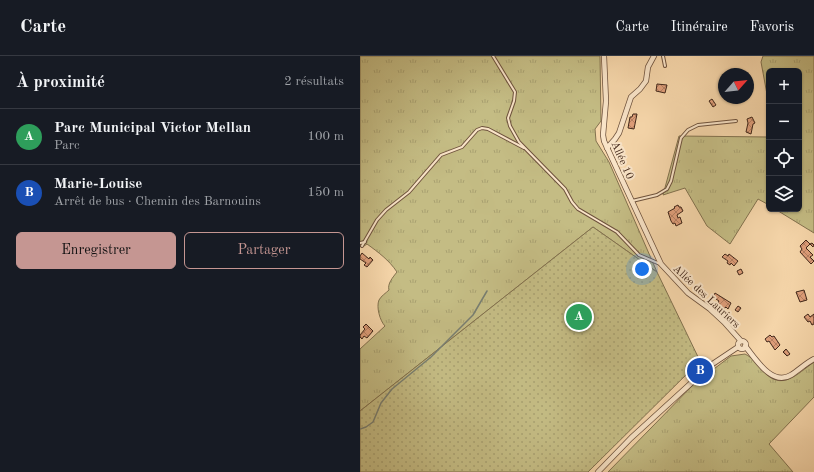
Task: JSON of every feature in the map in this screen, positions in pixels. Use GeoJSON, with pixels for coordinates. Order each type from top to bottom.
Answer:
{"type":"FeatureCollection","features":[{"type":"Feature","properties":{"kind":"street","name":"Allée 10"},"geometry":{"type":"LineString","coordinates":[[604,56],[606,101],[603,135],[607,148],[661,264]]}},
{"type":"Feature","properties":{"kind":"street"},"geometry":{"type":"LineString","coordinates":[[607,148],[619,133],[631,97],[646,81],[648,67],[654,56]]}},
{"type":"Feature","properties":{"kind":"street","name":"Allée des Lauriers"},"geometry":{"type":"LineString","coordinates":[[661,264],[688,293],[710,309],[734,332],[741,341]]}},
{"type":"Feature","properties":{"kind":"street"},"geometry":{"type":"LineString","coordinates":[[598,472],[631,438],[711,365],[738,347],[738,344],[741,341],[769,373],[780,378],[790,376],[814,359]]}},
{"type":"Feature","properties":{"kind":"street"},"geometry":{"type":"LineString","coordinates":[[738,347],[742,349],[745,346]]}},
{"type":"Feature","properties":{"kind":"lane"},"geometry":{"type":"LineString","coordinates":[[493,56],[515,92],[514,101],[508,118],[510,126],[525,149],[565,189],[572,202],[578,209],[617,232],[639,255],[661,264]]}},
{"type":"Feature","properties":{"kind":"lane"},"geometry":{"type":"LineString","coordinates":[[663,56],[665,66]]}},
{"type":"Feature","properties":{"kind":"lane"},"geometry":{"type":"LineString","coordinates":[[631,201],[657,195],[667,189],[671,181],[681,138],[688,130],[698,125],[736,121]]}},
{"type":"Feature","properties":{"kind":"lane"},"geometry":{"type":"LineString","coordinates":[[362,246],[377,220],[386,210],[409,192],[441,155],[462,147],[476,130],[482,128],[488,129],[525,149]]}},
{"type":"Feature","properties":{"kind":"lane"},"geometry":{"type":"LineString","coordinates":[[360,243],[364,242]]}},
{"type":"Feature","properties":{"kind":"green space"},"geometry":{"type":"Polygon","coordinates":[[[360,56],[600,56],[601,121],[595,129],[596,141],[609,162],[657,272],[593,227],[360,411],[360,349],[385,326],[379,314],[378,303],[381,297],[389,290],[392,278],[397,272],[387,260],[375,250],[367,244],[364,246],[360,244],[360,56]]]}},
{"type":"Feature","properties":{"kind":"green space"},"geometry":{"type":"Polygon","coordinates":[[[763,56],[814,56],[814,233],[780,212],[802,212],[802,68],[766,68],[766,89],[761,62],[763,56]]]}},
{"type":"Feature","properties":{"kind":"green space"},"geometry":{"type":"Polygon","coordinates":[[[679,136],[766,137],[766,203],[758,199],[730,244],[707,226],[685,188],[663,195],[679,136]]]}},
{"type":"Feature","properties":{"kind":"green space"},"geometry":{"type":"Polygon","coordinates":[[[593,227],[657,272],[700,361],[588,472],[360,472],[360,411],[593,227]]]}},
{"type":"Feature","properties":{"kind":"green space"},"geometry":{"type":"Polygon","coordinates":[[[745,354],[753,359],[770,377],[783,381],[795,376],[814,362],[814,397],[769,444],[793,472],[608,472],[694,384],[731,356],[745,354]]]}},
{"type":"Feature","properties":{"kind":"building"},"geometry":{"type":"Polygon","coordinates":[[[657,84],[667,85],[665,93],[656,91],[657,84]]]}},
{"type":"Feature","properties":{"kind":"building"},"geometry":{"type":"Polygon","coordinates":[[[712,99],[716,105],[713,107],[709,101],[712,99]]]}},
{"type":"Feature","properties":{"kind":"building"},"geometry":{"type":"Polygon","coordinates":[[[633,114],[637,114],[634,129],[628,128],[630,117],[632,117],[633,114]]]}},
{"type":"Feature","properties":{"kind":"building"},"geometry":{"type":"Polygon","coordinates":[[[752,117],[755,123],[753,124],[751,134],[746,132],[748,123],[747,119],[752,117]]]}},
{"type":"Feature","properties":{"kind":"building"},"geometry":{"type":"Polygon","coordinates":[[[678,205],[683,211],[677,215],[678,218],[680,217],[682,223],[676,226],[675,223],[673,224],[671,221],[668,212],[678,205]]]}},
{"type":"Feature","properties":{"kind":"building"},"geometry":{"type":"Polygon","coordinates":[[[806,240],[810,244],[806,248],[813,255],[810,257],[814,261],[811,264],[800,252],[802,249],[800,246],[806,240]]]}},
{"type":"Feature","properties":{"kind":"building"},"geometry":{"type":"Polygon","coordinates":[[[362,253],[369,259],[370,257],[373,260],[367,267],[364,265],[366,263],[360,259],[362,253]]]}},
{"type":"Feature","properties":{"kind":"building"},"geometry":{"type":"Polygon","coordinates":[[[725,254],[728,256],[729,254],[738,261],[734,266],[731,263],[730,265],[727,263],[728,261],[722,257],[725,254]]]}},
{"type":"Feature","properties":{"kind":"building"},"geometry":{"type":"Polygon","coordinates":[[[741,269],[743,273],[739,275],[737,271],[741,269]]]}},
{"type":"Feature","properties":{"kind":"building"},"geometry":{"type":"Polygon","coordinates":[[[804,290],[807,300],[800,302],[796,292],[804,290]]]}},
{"type":"Feature","properties":{"kind":"building"},"geometry":{"type":"Polygon","coordinates":[[[715,293],[731,303],[728,309],[726,307],[724,309],[717,304],[719,301],[713,297],[715,293]]]}},
{"type":"Feature","properties":{"kind":"building"},"geometry":{"type":"Polygon","coordinates":[[[738,306],[741,308],[738,312],[735,310],[738,306]]]}},
{"type":"Feature","properties":{"kind":"building"},"geometry":{"type":"Polygon","coordinates":[[[808,314],[810,317],[814,314],[814,324],[812,325],[810,321],[808,322],[804,317],[808,314]]]}},
{"type":"Feature","properties":{"kind":"building"},"geometry":{"type":"Polygon","coordinates":[[[366,324],[373,331],[367,338],[364,336],[362,339],[360,335],[365,329],[363,327],[366,324]]]}},
{"type":"Feature","properties":{"kind":"building"},"geometry":{"type":"Polygon","coordinates":[[[770,335],[772,337],[774,336],[780,345],[775,350],[769,341],[767,342],[765,339],[770,335]]]}},
{"type":"Feature","properties":{"kind":"building"},"geometry":{"type":"Polygon","coordinates":[[[786,349],[790,354],[787,356],[783,352],[786,349]]]}},
{"type":"Feature","properties":{"kind":"waterway"},"geometry":{"type":"LineString","coordinates":[[360,429],[373,422],[381,403],[392,389],[431,357],[473,315],[487,291]]}},
{"type":"Feature","properties":{"kind":"place","name":"Parc Municipal Victor Mellan"},"geometry":{"type":"Point","coordinates":[579,317]}},
{"type":"Feature","properties":{"kind":"place","name":"Marie-Louise"},"geometry":{"type":"Point","coordinates":[700,371]}}]}
